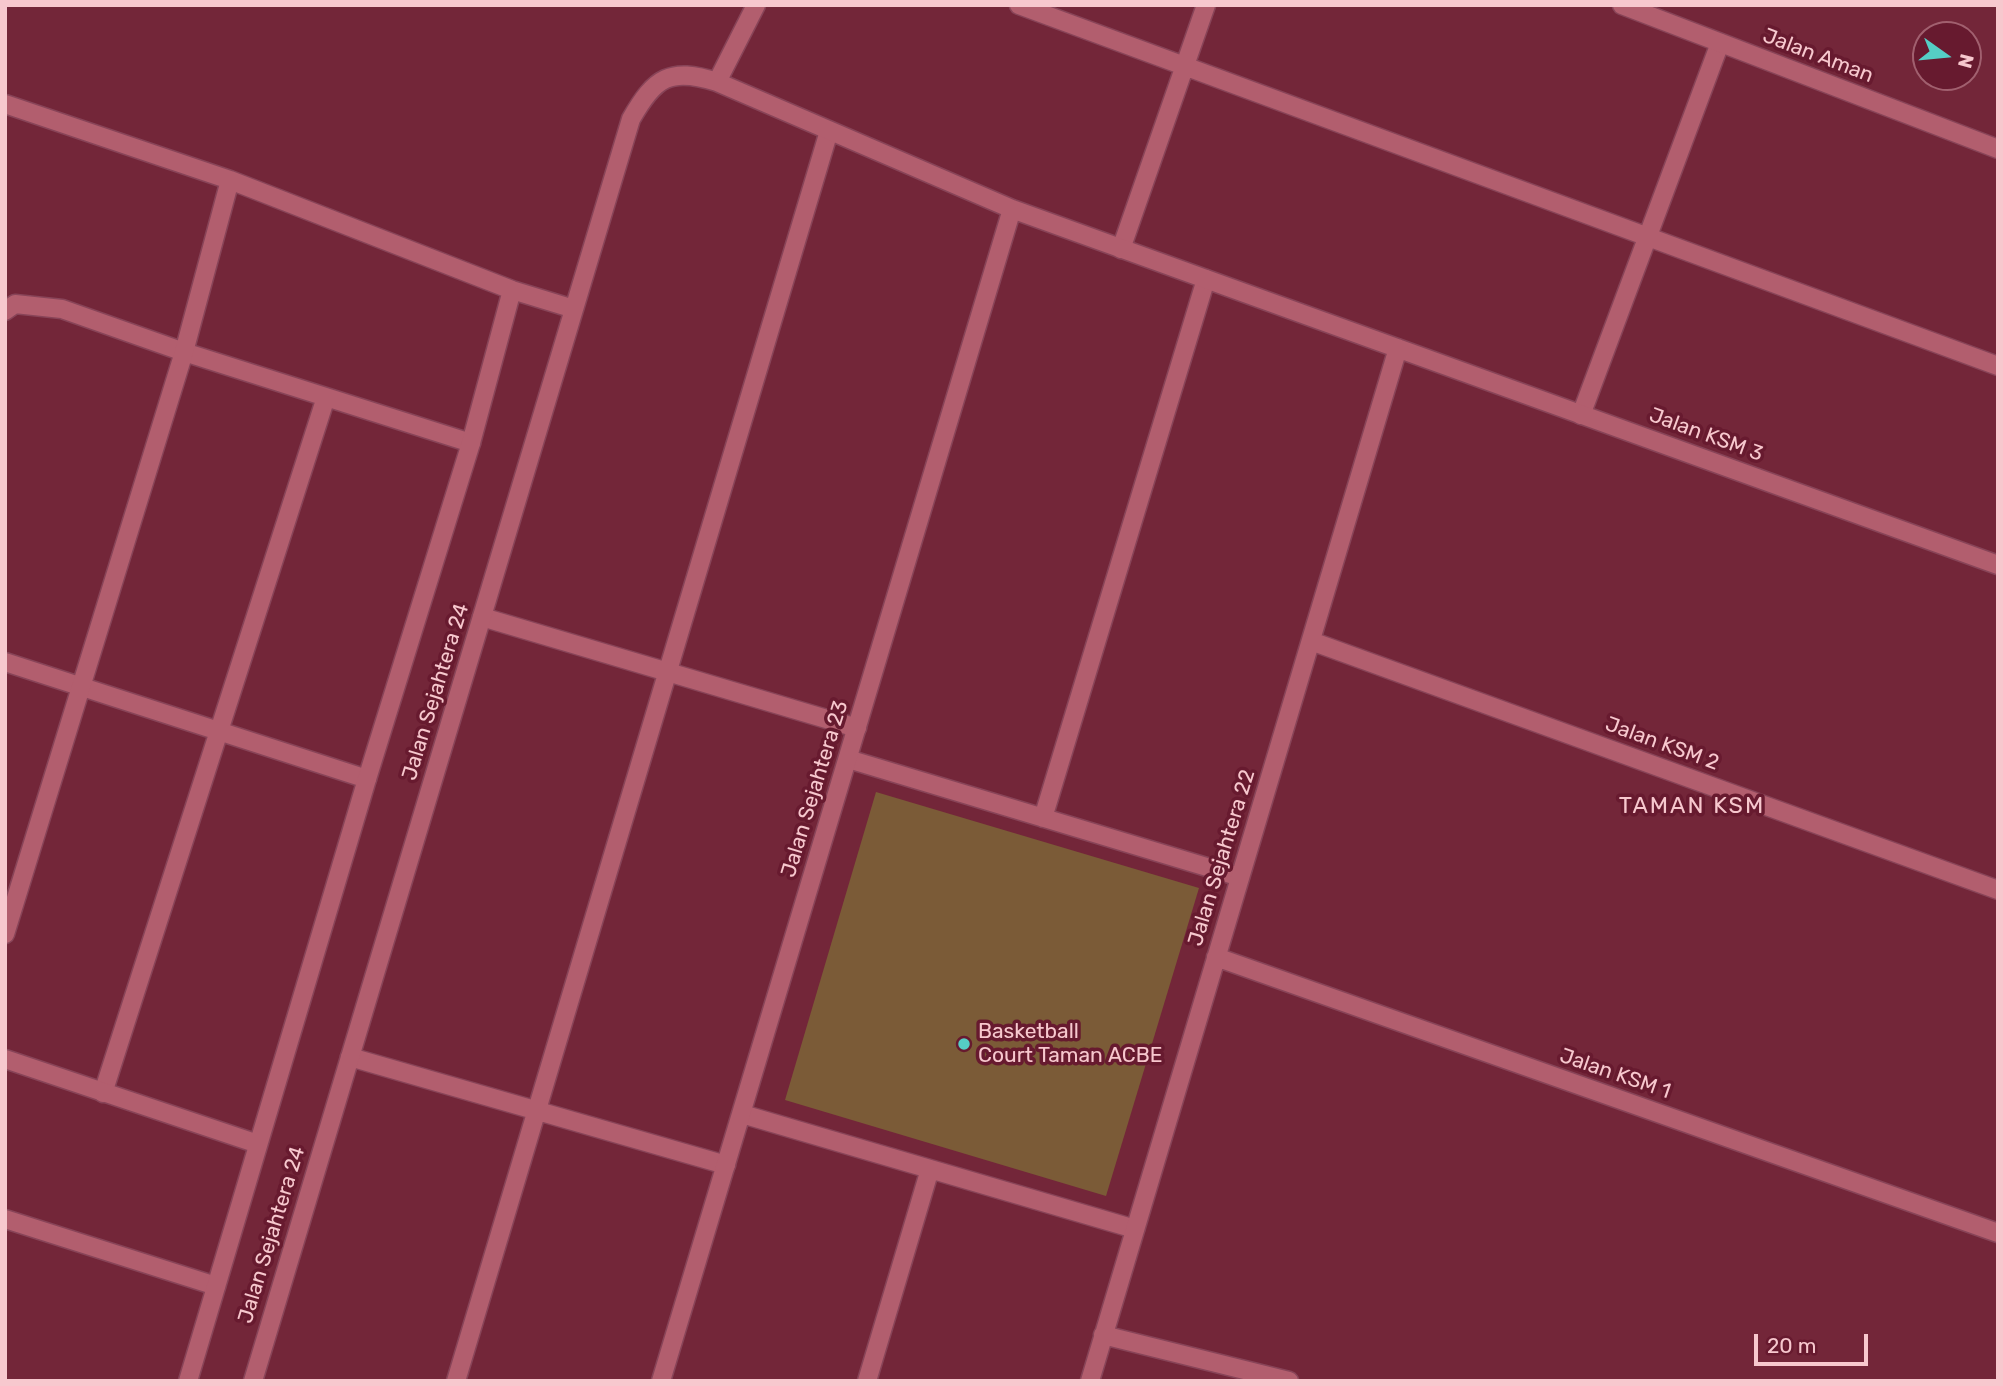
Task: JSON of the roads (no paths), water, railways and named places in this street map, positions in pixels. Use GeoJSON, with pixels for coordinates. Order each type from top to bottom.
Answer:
{"type":"FeatureCollection","features":[{"type":"Feature","properties":{"kind":"street"},"geometry":{"type":"LineString","coordinates":[[717,82],[756,5]]}},
{"type":"Feature","properties":{"kind":"street"},"geometry":{"type":"LineString","coordinates":[[1019,5],[1998,366]]}},
{"type":"Feature","properties":{"kind":"street"},"geometry":{"type":"LineString","coordinates":[[1121,248],[1206,5]]}},
{"type":"Feature","properties":{"kind":"street","name":"Jalan Aman"},"geometry":{"type":"LineString","coordinates":[[1622,5],[1998,149]]}},
{"type":"Feature","properties":{"kind":"street"},"geometry":{"type":"LineString","coordinates":[[1581,415],[1720,43]]}},
{"type":"Feature","properties":{"kind":"street","name":"Jalan Sejahtera 24"},"geometry":{"type":"LineString","coordinates":[[253,1381],[631,119],[643,97],[658,82],[677,74],[717,82],[1012,209]]}},
{"type":"Feature","properties":{"kind":"street"},"geometry":{"type":"LineString","coordinates":[[5,104],[230,180],[512,290],[574,309]]}},
{"type":"Feature","properties":{"kind":"street"},"geometry":{"type":"LineString","coordinates":[[456,1381],[829,131]]}},
{"type":"Feature","properties":{"kind":"street"},"geometry":{"type":"LineString","coordinates":[[5,934],[184,352],[230,180]]}},
{"type":"Feature","properties":{"kind":"street","name":"Jalan KSM 3"},"geometry":{"type":"LineString","coordinates":[[1012,209],[1998,565]]}},
{"type":"Feature","properties":{"kind":"street","name":"Jalan Sejahtera 23"},"geometry":{"type":"LineString","coordinates":[[661,1381],[1012,209]]}},
{"type":"Feature","properties":{"kind":"street"},"geometry":{"type":"LineString","coordinates":[[1043,818],[1206,279]]}},
{"type":"Feature","properties":{"kind":"street"},"geometry":{"type":"LineString","coordinates":[[188,1381],[367,779],[471,443],[512,290]]}},
{"type":"Feature","properties":{"kind":"street"},"geometry":{"type":"LineString","coordinates":[[5,311],[15,304],[62,309],[184,352],[471,443]]}},
{"type":"Feature","properties":{"kind":"street","name":"Jalan Sejahtera 22"},"geometry":{"type":"LineString","coordinates":[[1090,1381],[1398,348]]}},
{"type":"Feature","properties":{"kind":"street"},"geometry":{"type":"LineString","coordinates":[[103,1093],[326,397]]}},
{"type":"Feature","properties":{"kind":"street"},"geometry":{"type":"LineString","coordinates":[[482,618],[857,729]]}},
{"type":"Feature","properties":{"kind":"street","name":"Jalan KSM 2"},"geometry":{"type":"LineString","coordinates":[[1311,640],[1998,890]]}},
{"type":"Feature","properties":{"kind":"street"},"geometry":{"type":"LineString","coordinates":[[5,662],[367,779]]}},
{"type":"Feature","properties":{"kind":"street"},"geometry":{"type":"LineString","coordinates":[[848,759],[1240,877]]}},
{"type":"Feature","properties":{"kind":"street","name":"Jalan KSM 1"},"geometry":{"type":"LineString","coordinates":[[1216,957],[1998,1233]]}},
{"type":"Feature","properties":{"kind":"street"},"geometry":{"type":"LineString","coordinates":[[350,1057],[726,1165]]}},
{"type":"Feature","properties":{"kind":"street"},"geometry":{"type":"LineString","coordinates":[[5,1059],[258,1144]]}},
{"type":"Feature","properties":{"kind":"street"},"geometry":{"type":"LineString","coordinates":[[742,1114],[1135,1229]]}},
{"type":"Feature","properties":{"kind":"street"},"geometry":{"type":"LineString","coordinates":[[867,1381],[929,1169]]}},
{"type":"Feature","properties":{"kind":"street"},"geometry":{"type":"LineString","coordinates":[[5,1219],[216,1286]]}},
{"type":"Feature","properties":{"kind":"street"},"geometry":{"type":"LineString","coordinates":[[1103,1335],[1289,1381]]}},
{"type":"Feature","properties":{"kind":"place","name":"Basketball Court Taman ACBE"},"geometry":{"type":"Point","coordinates":[964,1044]}},
{"type":"Feature","properties":{"kind":"district","name":"TAMAN KSM"},"geometry":{"type":"Point","coordinates":[1692,806]}}]}
